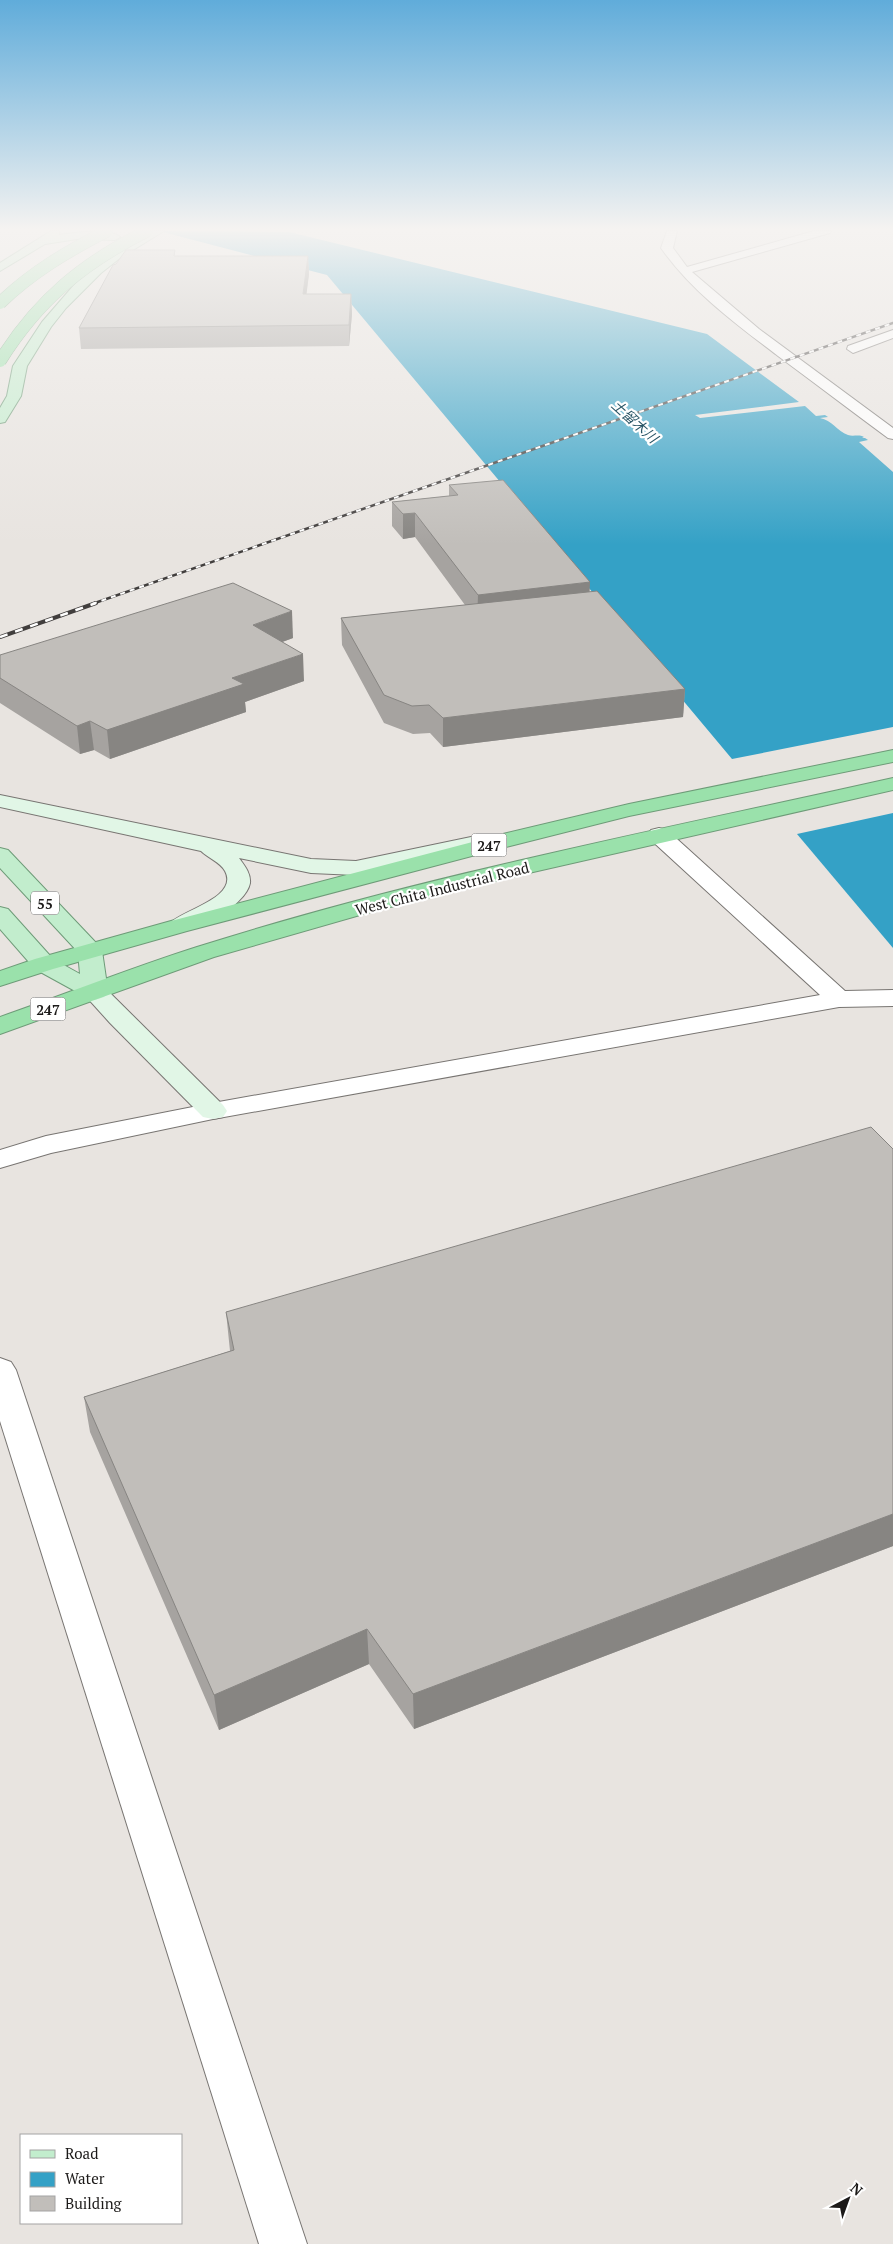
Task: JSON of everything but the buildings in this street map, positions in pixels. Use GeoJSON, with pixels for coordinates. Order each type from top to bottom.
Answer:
{"type":"FeatureCollection","features":[{"type":"Feature","properties":{"kind":"highway"},"geometry":{"type":"LineString","coordinates":[[0,360],[16,336]]}},
{"type":"Feature","properties":{"kind":"highway","name":"West Chita Industrial Road"},"geometry":{"type":"LineString","coordinates":[[0,979],[44,964],[179,926],[629,810],[893,756]]}},
{"type":"Feature","properties":{"kind":"highway","name":"West Chita Industrial Road"},"geometry":{"type":"LineString","coordinates":[[0,1026],[205,952],[356,909],[659,835],[893,784]]}},
{"type":"Feature","properties":{"kind":"main road"},"geometry":{"type":"LineString","coordinates":[[0,420],[14,397],[19,368],[40,336]]}},
{"type":"Feature","properties":{"kind":"main road","name":"55"},"geometry":{"type":"LineString","coordinates":[[0,855],[90,951]]}},
{"type":"Feature","properties":{"kind":"main road"},"geometry":{"type":"LineString","coordinates":[[0,914],[44,964],[95,992]]}},
{"type":"Feature","properties":{"kind":"main road"},"geometry":{"type":"LineString","coordinates":[[90,951],[95,992]]}},
{"type":"Feature","properties":{"kind":"street"},"geometry":{"type":"LineString","coordinates":[[760,336],[893,435]]}},
{"type":"Feature","properties":{"kind":"street"},"geometry":{"type":"LineString","coordinates":[[853,348],[888,336]]}},
{"type":"Feature","properties":{"kind":"street"},"geometry":{"type":"LineString","coordinates":[[0,801],[287,863],[356,868],[629,810]]}},
{"type":"Feature","properties":{"kind":"street"},"geometry":{"type":"LineString","coordinates":[[0,819],[23,811],[41,810]]}},
{"type":"Feature","properties":{"kind":"street"},"geometry":{"type":"LineString","coordinates":[[659,835],[839,1000]]}},
{"type":"Feature","properties":{"kind":"street"},"geometry":{"type":"LineString","coordinates":[[179,926],[207,914],[223,904],[232,896],[238,885],[238,875],[234,864],[224,855],[206,846]]}},
{"type":"Feature","properties":{"kind":"street"},"geometry":{"type":"LineString","coordinates":[[95,992],[213,1111]]}},
{"type":"Feature","properties":{"kind":"street"},"geometry":{"type":"LineString","coordinates":[[0,1160],[46,1145],[213,1111],[839,1000],[893,998]]}},
{"type":"Feature","properties":{"kind":"street"},"geometry":{"type":"LineString","coordinates":[[2,1376],[283,2244]]}},
{"type":"Feature","properties":{"kind":"water","name":"土留木川"},"geometry":{"type":"Polygon","coordinates":[[[378,336],[709,336],[799,402],[695,415],[700,418],[805,406],[816,416],[825,415],[828,417],[820,418],[828,421],[844,433],[850,436],[864,437],[862,438],[868,440],[859,442],[893,472],[893,727],[732,759],[378,336]]]}},
{"type":"Feature","properties":{"kind":"water"},"geometry":{"type":"Polygon","coordinates":[[[893,813],[893,948],[797,834],[893,813]]]}},
{"type":"Feature","properties":{"kind":"railway"},"geometry":{"type":"LineString","coordinates":[[92,604],[857,336]]}},
{"type":"Feature","properties":{"kind":"railway"},"geometry":{"type":"LineString","coordinates":[[0,637],[96,603]]}}]}
